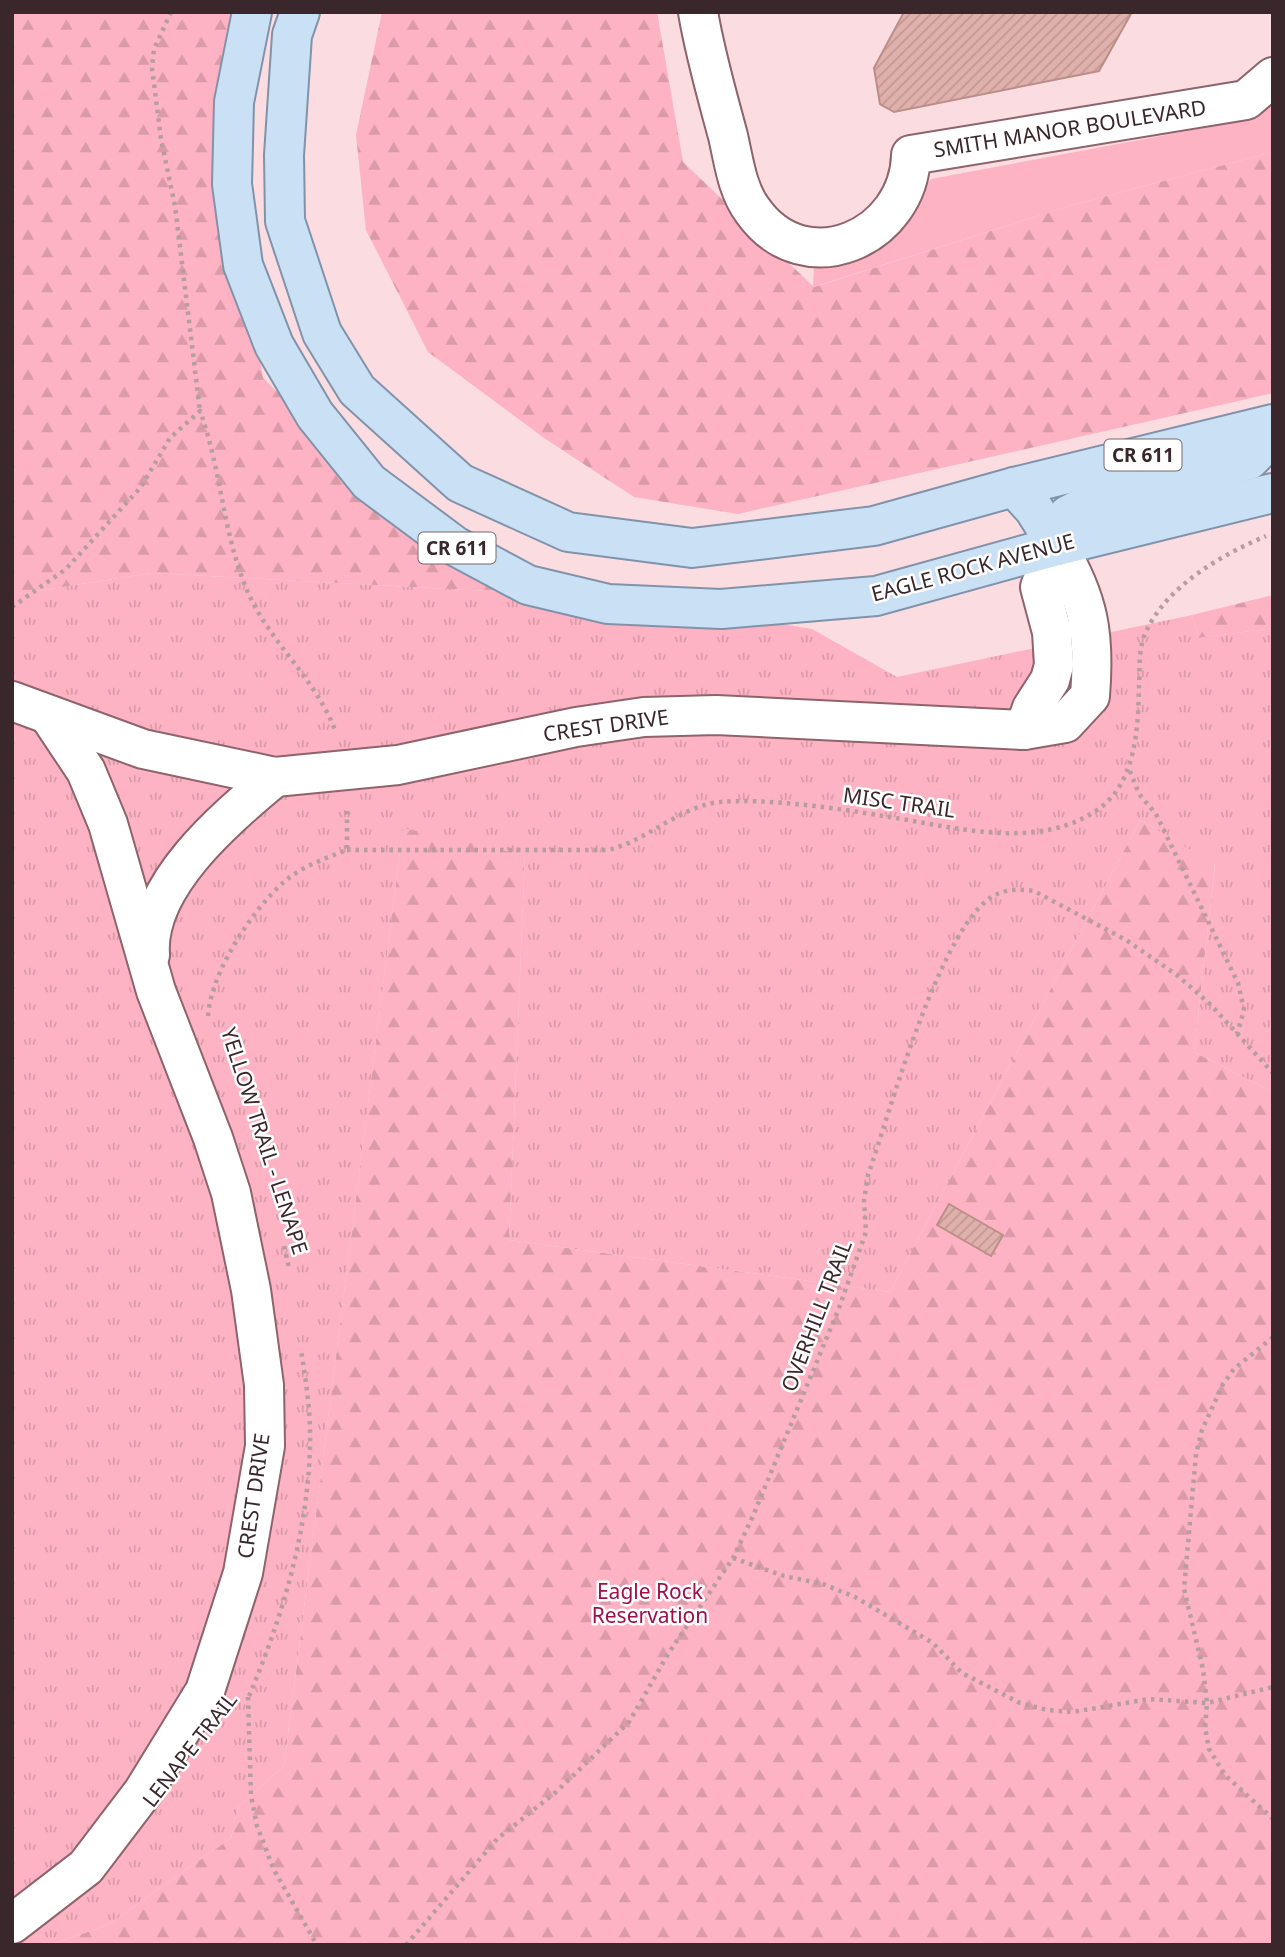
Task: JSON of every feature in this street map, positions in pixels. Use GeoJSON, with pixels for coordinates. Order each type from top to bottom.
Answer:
{"type":"FeatureCollection","features":[{"type":"Feature","properties":{"kind":"main road","name":"EAGLE ROCK AVENUE"},"geometry":{"type":"LineString","coordinates":[[252,12],[234,102],[232,184],[247,276],[274,345],[315,415],[369,482],[455,546],[528,585],[608,604],[721,609],[876,596],[1057,546],[1273,493]]}},
{"type":"Feature","properties":{"kind":"main road","name":"CR 611"},"geometry":{"type":"LineString","coordinates":[[300,12],[292,36],[284,155],[285,221],[322,333],[357,390],[460,483],[568,532],[692,548],[874,526],[1014,486],[1273,424]]}},
{"type":"Feature","properties":{"kind":"main road"},"geometry":{"type":"LineString","coordinates":[[1057,546],[1068,514],[1092,503],[1249,460],[1273,436]]}},
{"type":"Feature","properties":{"kind":"main road"},"geometry":{"type":"LineString","coordinates":[[1014,486],[1034,509],[1057,546]]}},
{"type":"Feature","properties":{"kind":"street","name":"SMITH MANOR BOULEVARD"},"geometry":{"type":"LineString","coordinates":[[698,12],[739,184],[754,212],[780,236],[798,244],[825,247],[853,242],[870,234],[893,212],[905,191],[911,155],[1246,100],[1273,76]]}},
{"type":"Feature","properties":{"kind":"street","name":"CREST DRIVE"},"geometry":{"type":"LineString","coordinates":[[12,701],[143,749],[275,777],[320,771],[348,772],[397,765],[576,727],[644,717],[716,715],[1024,730],[1065,723],[1090,696],[1091,647],[1086,604],[1073,573],[1057,546]]}},
{"type":"Feature","properties":{"kind":"street","name":"CREST DRIVE"},"geometry":{"type":"LineString","coordinates":[[12,1924],[86,1867],[143,1792],[205,1691],[243,1573],[265,1446],[262,1371],[251,1290],[231,1193],[213,1138],[156,991],[108,824],[86,771],[50,717]]}},
{"type":"Feature","properties":{"kind":"street","name":"CREST DRIVE"},"geometry":{"type":"LineString","coordinates":[[150,963],[148,936],[158,909],[181,870],[225,819],[275,777]]}},
{"type":"Feature","properties":{"kind":"path"},"geometry":{"type":"LineString","coordinates":[[170,12],[154,49],[152,68],[161,139],[176,206],[200,411],[212,445],[238,568],[251,600],[331,718],[348,772],[347,850]]}},
{"type":"Feature","properties":{"kind":"path"},"geometry":{"type":"LineString","coordinates":[[12,607],[66,569],[141,487],[170,438],[200,411]]}},
{"type":"Feature","properties":{"kind":"path","name":"MISC TRAIL"},"geometry":{"type":"LineString","coordinates":[[347,850],[608,850],[640,839],[706,804],[738,802],[869,813],[987,832],[1041,832],[1080,819],[1100,808],[1122,786],[1129,770],[1139,692],[1140,653],[1143,636],[1153,618],[1204,570],[1238,549],[1273,534]]}},
{"type":"Feature","properties":{"kind":"path"},"geometry":{"type":"LineString","coordinates":[[1129,770],[1139,794],[1156,814],[1238,983],[1244,1010],[1237,1034]]}},
{"type":"Feature","properties":{"kind":"path","name":"YELLOW TRAIL - LENAPE"},"geometry":{"type":"LineString","coordinates":[[208,1019],[216,983],[253,916],[285,881],[309,865],[347,850]]}},
{"type":"Feature","properties":{"kind":"path","name":"OVERHILL TRAIL"},"geometry":{"type":"LineString","coordinates":[[406,1945],[497,1839],[556,1792],[629,1722],[668,1654],[733,1558],[828,1333],[866,1232],[864,1200],[868,1175],[917,1025],[956,937],[979,910],[997,894],[1020,889],[1034,891],[1142,951],[1177,975],[1273,1073]]}},
{"type":"Feature","properties":{"kind":"path","name":"YELLOW TRAIL - LENAPE"},"geometry":{"type":"LineString","coordinates":[[284,1244],[289,1270]]}},
{"type":"Feature","properties":{"kind":"path"},"geometry":{"type":"LineString","coordinates":[[249,1696],[279,1619],[304,1503],[310,1446],[307,1387],[299,1337]]}},
{"type":"Feature","properties":{"kind":"path"},"geometry":{"type":"LineString","coordinates":[[1273,1337],[1234,1369],[1223,1384],[1202,1430],[1196,1454],[1184,1589],[1203,1669],[1207,1703],[1205,1727],[1209,1749],[1225,1775],[1273,1819]]}},
{"type":"Feature","properties":{"kind":"path"},"geometry":{"type":"LineString","coordinates":[[733,1558],[784,1576],[823,1584],[855,1597],[933,1643],[962,1674],[1020,1703],[1047,1710],[1073,1712],[1149,1699],[1207,1703],[1273,1687]]}},
{"type":"Feature","properties":{"kind":"path","name":"LENAPE TRAIL"},"geometry":{"type":"LineString","coordinates":[[241,1707],[249,1696]]}},
{"type":"Feature","properties":{"kind":"path","name":"LENAPE TRAIL"},"geometry":{"type":"LineString","coordinates":[[249,1696],[248,1748],[257,1826],[274,1870],[317,1945]]}},
{"type":"Feature","properties":{"kind":"green space"},"geometry":{"type":"Polygon","coordinates":[[[12,12],[259,12],[235,200],[263,378],[405,518],[619,598],[151,573],[12,595],[12,12]]]}},
{"type":"Feature","properties":{"kind":"green space"},"geometry":{"type":"Polygon","coordinates":[[[382,12],[657,12],[683,162],[814,287],[1069,206],[1273,152],[1273,393],[738,514],[634,497],[544,438],[428,352],[366,230],[356,135],[382,12]]]}},
{"type":"Feature","properties":{"kind":"green space"},"geometry":{"type":"Polygon","coordinates":[[[1273,98],[1273,152],[1069,206],[813,287],[814,263],[894,234],[931,179],[1257,118],[1273,98]]]}},
{"type":"Feature","properties":{"kind":"green space"},"geometry":{"type":"Polygon","coordinates":[[[151,573],[619,598],[812,629],[897,677],[1192,615],[1199,638],[1273,628],[1273,1092],[1194,1052],[1215,864],[1140,820],[890,1292],[509,1240],[525,855],[403,828],[284,1766],[238,1807],[231,1838],[108,1925],[49,1945],[12,1945],[12,595],[151,573]]]}},
{"type":"Feature","properties":{"kind":"green space"},"geometry":{"type":"Polygon","coordinates":[[[1273,595],[1273,628],[1199,638],[1192,615],[1273,595]]]}},
{"type":"Feature","properties":{"kind":"green space","name":"Eagle Rock Reservation"},"geometry":{"type":"Polygon","coordinates":[[[1140,820],[1215,863],[1194,1052],[1273,1092],[1273,1945],[49,1945],[108,1925],[231,1838],[238,1807],[284,1766],[403,827],[525,855],[509,1240],[890,1292],[1140,820]]]}},
{"type":"Feature","properties":{"kind":"building"},"geometry":{"type":"Polygon","coordinates":[[[904,12],[1132,12],[1099,71],[894,112],[880,104],[874,68],[904,12]]]}},
{"type":"Feature","properties":{"kind":"building"},"geometry":{"type":"Polygon","coordinates":[[[949,1204],[1003,1235],[991,1256],[937,1225],[949,1204]]]}}]}
